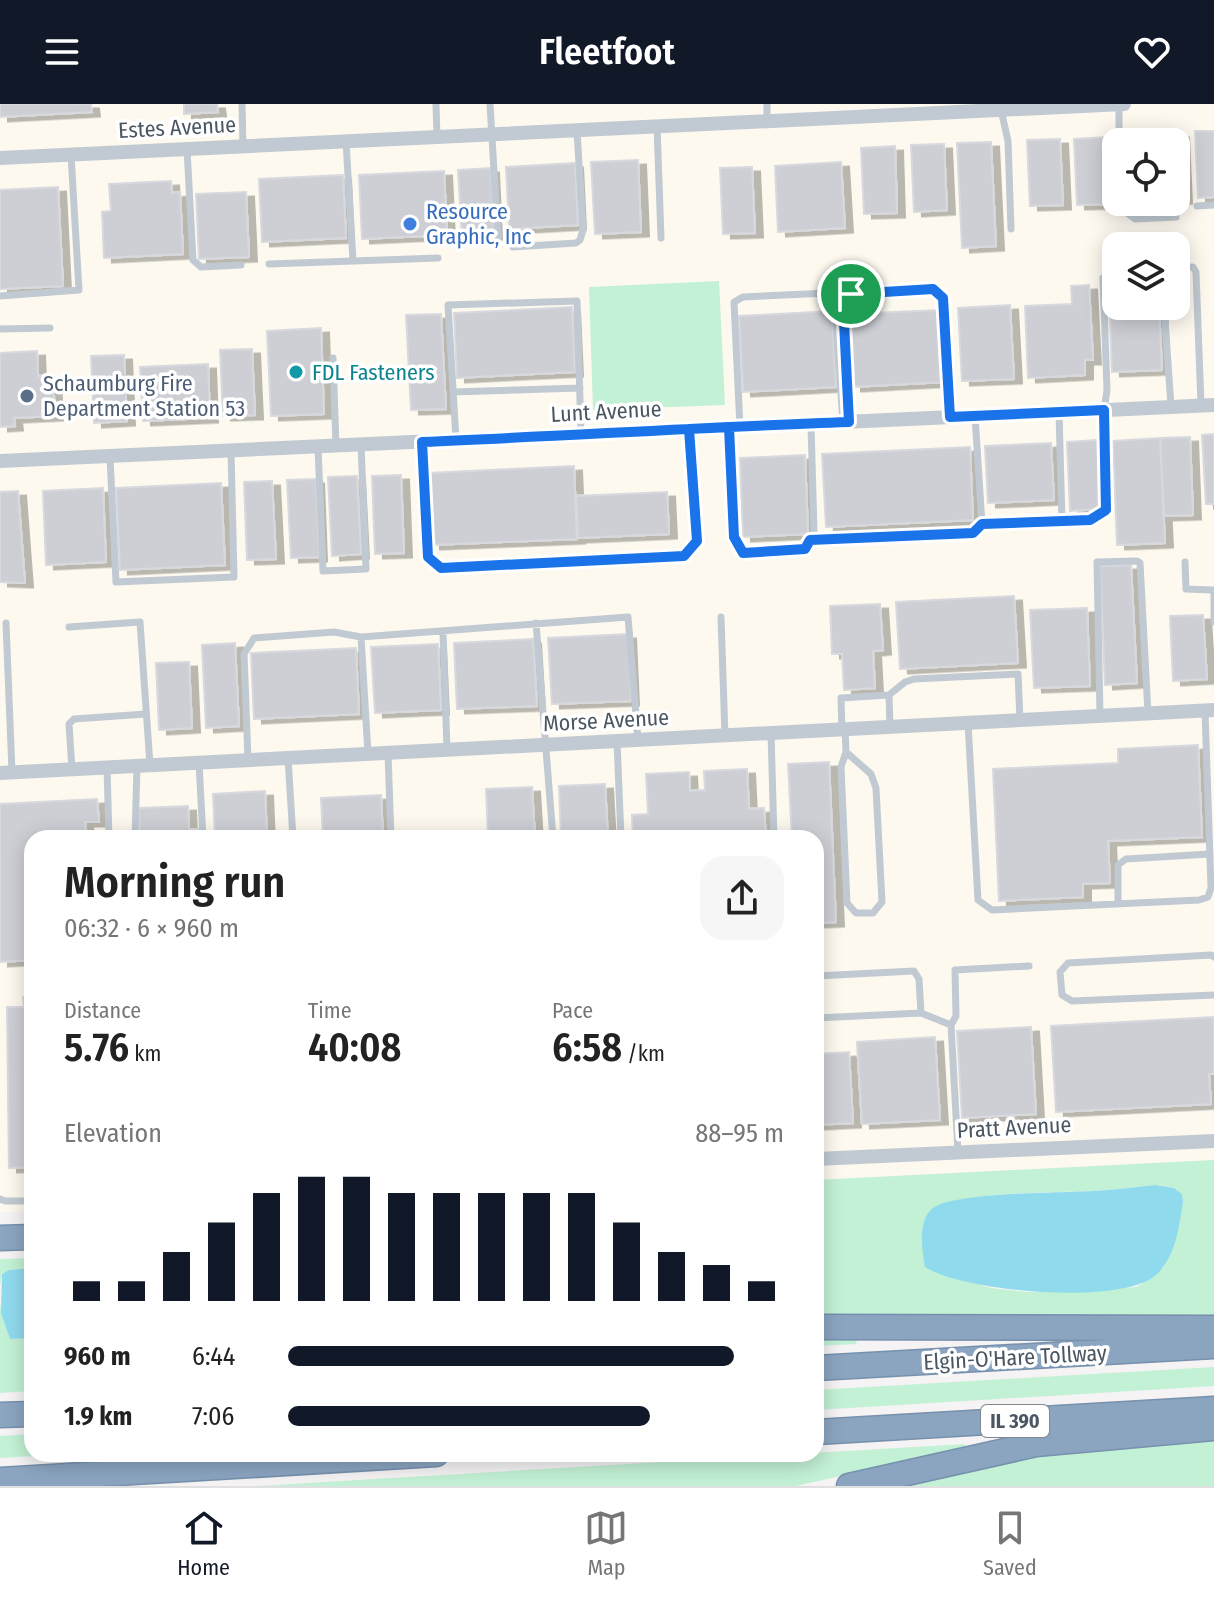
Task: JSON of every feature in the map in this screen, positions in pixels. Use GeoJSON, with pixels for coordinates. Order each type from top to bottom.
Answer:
{"type":"FeatureCollection","features":[{"type":"Feature","properties":{"kind":"highway"},"geometry":{"type":"LineString","coordinates":[[0,1238],[24,1237]]}},
{"type":"Feature","properties":{"kind":"highway"},"geometry":{"type":"LineString","coordinates":[[824,1327],[1214,1328]]}},
{"type":"Feature","properties":{"kind":"highway","name":"Elgin-O'Hare Tollway"},"geometry":{"type":"LineString","coordinates":[[824,1368],[1214,1346]]}},
{"type":"Feature","properties":{"kind":"highway","name":"IL 390"},"geometry":{"type":"LineString","coordinates":[[824,1432],[1214,1409]]}},
{"type":"Feature","properties":{"kind":"highway"},"geometry":{"type":"LineString","coordinates":[[0,1415],[24,1414]]}},
{"type":"Feature","properties":{"kind":"highway"},"geometry":{"type":"LineString","coordinates":[[849,1486],[989,1452],[1036,1444],[1214,1428]]}},
{"type":"Feature","properties":{"kind":"highway"},"geometry":{"type":"LineString","coordinates":[[0,1480],[302,1462]]}},
{"type":"Feature","properties":{"kind":"street","name":"Estes Avenue"},"geometry":{"type":"LineString","coordinates":[[0,158],[767,121],[890,110],[1001,110],[1121,104]]}},
{"type":"Feature","properties":{"kind":"street","name":"Lunt Avenue"},"geometry":{"type":"LineString","coordinates":[[0,461],[1208,405]]}},
{"type":"Feature","properties":{"kind":"street","name":"Morse Avenue"},"geometry":{"type":"LineString","coordinates":[[6,773],[1209,711]]}},
{"type":"Feature","properties":{"kind":"street","name":"Pratt Avenue"},"geometry":{"type":"LineString","coordinates":[[824,1159],[1214,1141]]}},
{"type":"Feature","properties":{"kind":"lane"},"geometry":{"type":"LineString","coordinates":[[242,104],[243,146]]}},
{"type":"Feature","properties":{"kind":"lane"},"geometry":{"type":"LineString","coordinates":[[436,104],[437,137]]}},
{"type":"Feature","properties":{"kind":"lane"},"geometry":{"type":"LineString","coordinates":[[490,104],[498,238]]}},
{"type":"Feature","properties":{"kind":"lane"},"geometry":{"type":"LineString","coordinates":[[767,104],[767,121]]}},
{"type":"Feature","properties":{"kind":"lane"},"geometry":{"type":"LineString","coordinates":[[1120,128],[1121,104]]}},
{"type":"Feature","properties":{"kind":"lane"},"geometry":{"type":"LineString","coordinates":[[1001,110],[1008,141],[1011,229]]}},
{"type":"Feature","properties":{"kind":"lane"},"geometry":{"type":"LineString","coordinates":[[657,126],[661,238]]}},
{"type":"Feature","properties":{"kind":"lane"},"geometry":{"type":"LineString","coordinates":[[513,247],[576,243],[580,240],[583,230],[577,130]]}},
{"type":"Feature","properties":{"kind":"lane"},"geometry":{"type":"LineString","coordinates":[[346,141],[353,261]]}},
{"type":"Feature","properties":{"kind":"lane"},"geometry":{"type":"LineString","coordinates":[[187,149],[193,260],[201,267],[241,265]]}},
{"type":"Feature","properties":{"kind":"lane"},"geometry":{"type":"LineString","coordinates":[[0,296],[79,290],[71,154]]}},
{"type":"Feature","properties":{"kind":"lane"},"geometry":{"type":"LineString","coordinates":[[1197,206],[1214,205]]}},
{"type":"Feature","properties":{"kind":"lane"},"geometry":{"type":"LineString","coordinates":[[1131,216],[1135,219],[1176,217]]}},
{"type":"Feature","properties":{"kind":"lane"},"geometry":{"type":"LineString","coordinates":[[269,264],[438,258]]}},
{"type":"Feature","properties":{"kind":"lane"},"geometry":{"type":"LineString","coordinates":[[1190,267],[1196,272],[1208,405]]}},
{"type":"Feature","properties":{"kind":"lane"},"geometry":{"type":"LineString","coordinates":[[846,422],[843,302],[851,294],[933,289],[943,298],[950,417]]}},
{"type":"Feature","properties":{"kind":"lane"},"geometry":{"type":"LineString","coordinates":[[811,424],[814,532],[810,540],[805,549],[743,553],[734,537],[734,302],[743,297],[829,293],[834,297],[846,422]]}},
{"type":"Feature","properties":{"kind":"lane"},"geometry":{"type":"LineString","coordinates":[[456,440],[448,305],[577,301],[581,434]]}},
{"type":"Feature","properties":{"kind":"lane"},"geometry":{"type":"LineString","coordinates":[[810,540],[973,533],[982,524],[1090,520],[1106,510],[1104,320]]}},
{"type":"Feature","properties":{"kind":"lane"},"geometry":{"type":"LineString","coordinates":[[1165,320],[1171,406]]}},
{"type":"Feature","properties":{"kind":"lane"},"geometry":{"type":"LineString","coordinates":[[0,329],[50,328]]}},
{"type":"Feature","properties":{"kind":"lane"},"geometry":{"type":"LineString","coordinates":[[333,358],[336,446]]}},
{"type":"Feature","properties":{"kind":"lane"},"geometry":{"type":"LineString","coordinates":[[453,392],[580,388]]}},
{"type":"Feature","properties":{"kind":"lane"},"geometry":{"type":"LineString","coordinates":[[1059,412],[1062,521]]}},
{"type":"Feature","properties":{"kind":"lane"},"geometry":{"type":"LineString","coordinates":[[975,416],[982,524]]}},
{"type":"Feature","properties":{"kind":"lane"},"geometry":{"type":"LineString","coordinates":[[422,442],[428,557],[441,568],[669,557],[684,556],[697,541],[689,429]]}},
{"type":"Feature","properties":{"kind":"lane"},"geometry":{"type":"LineString","coordinates":[[318,446],[323,571],[366,569],[361,444]]}},
{"type":"Feature","properties":{"kind":"lane"},"geometry":{"type":"LineString","coordinates":[[110,456],[116,582],[234,577],[231,451]]}},
{"type":"Feature","properties":{"kind":"lane"},"geometry":{"type":"LineString","coordinates":[[1100,716],[1097,562],[1140,563],[1148,714]]}},
{"type":"Feature","properties":{"kind":"lane"},"geometry":{"type":"LineString","coordinates":[[1185,562],[1186,589],[1213,590],[1214,622]]}},
{"type":"Feature","properties":{"kind":"lane"},"geometry":{"type":"LineString","coordinates":[[248,760],[244,654],[254,638],[334,632],[361,637],[628,617],[638,740]]}},
{"type":"Feature","properties":{"kind":"lane"},"geometry":{"type":"LineString","coordinates":[[721,617],[725,736]]}},
{"type":"Feature","properties":{"kind":"lane"},"geometry":{"type":"LineString","coordinates":[[69,627],[140,622],[146,714],[136,830]]}},
{"type":"Feature","properties":{"kind":"lane"},"geometry":{"type":"LineString","coordinates":[[6,623],[6,773]]}},
{"type":"Feature","properties":{"kind":"lane"},"geometry":{"type":"LineString","coordinates":[[536,623],[552,830]]}},
{"type":"Feature","properties":{"kind":"lane"},"geometry":{"type":"LineString","coordinates":[[443,631],[447,750]]}},
{"type":"Feature","properties":{"kind":"lane"},"geometry":{"type":"LineString","coordinates":[[361,637],[368,754]]}},
{"type":"Feature","properties":{"kind":"lane"},"geometry":{"type":"LineString","coordinates":[[846,752],[871,774],[876,788],[882,902],[873,913],[856,913],[847,903],[841,767],[846,752],[841,698],[889,695],[914,679],[1018,674],[1020,720]]}},
{"type":"Feature","properties":{"kind":"lane"},"geometry":{"type":"LineString","coordinates":[[889,695],[890,727]]}},
{"type":"Feature","properties":{"kind":"lane"},"geometry":{"type":"LineString","coordinates":[[968,723],[978,900],[981,904],[992,910],[1199,900],[1208,897],[1211,888],[1209,711]]}},
{"type":"Feature","properties":{"kind":"lane"},"geometry":{"type":"LineString","coordinates":[[72,769],[69,724],[74,719],[146,714]]}},
{"type":"Feature","properties":{"kind":"lane"},"geometry":{"type":"LineString","coordinates":[[771,733],[774,830]]}},
{"type":"Feature","properties":{"kind":"lane"},"geometry":{"type":"LineString","coordinates":[[617,741],[621,830]]}},
{"type":"Feature","properties":{"kind":"lane"},"geometry":{"type":"LineString","coordinates":[[388,753],[391,830]]}},
{"type":"Feature","properties":{"kind":"lane"},"geometry":{"type":"LineString","coordinates":[[288,758],[292,830]]}},
{"type":"Feature","properties":{"kind":"lane"},"geometry":{"type":"LineString","coordinates":[[199,763],[203,830]]}},
{"type":"Feature","properties":{"kind":"lane"},"geometry":{"type":"LineString","coordinates":[[107,768],[109,830]]}},
{"type":"Feature","properties":{"kind":"lane"},"geometry":{"type":"LineString","coordinates":[[1118,904],[1118,865],[1126,859],[1210,854]]}},
{"type":"Feature","properties":{"kind":"lane"},"geometry":{"type":"LineString","coordinates":[[1214,957],[1068,963],[1060,972],[1062,995],[1072,1001],[1214,995]]}},
{"type":"Feature","properties":{"kind":"lane"},"geometry":{"type":"LineString","coordinates":[[958,1152],[951,1025],[956,1016],[955,970],[1029,966]]}},
{"type":"Feature","properties":{"kind":"lane"},"geometry":{"type":"LineString","coordinates":[[824,976],[914,971],[919,979],[921,1013]]}},
{"type":"Feature","properties":{"kind":"lane"},"geometry":{"type":"LineString","coordinates":[[824,1018],[921,1013],[951,1025]]}},
{"type":"Feature","properties":{"kind":"lane"},"geometry":{"type":"LineString","coordinates":[[0,1199],[24,1201]]}},
{"type":"Feature","properties":{"kind":"shaded area"},"geometry":{"type":"Polygon","coordinates":[[[0,104],[1214,104],[1214,1160],[824,1180],[824,830],[24,830],[24,1211],[0,1212],[0,104]]]}},
{"type":"Feature","properties":{"kind":"green space"},"geometry":{"type":"Polygon","coordinates":[[[719,281],[725,405],[593,410],[589,287],[719,281]]]}},
{"type":"Feature","properties":{"kind":"green space"},"geometry":{"type":"Polygon","coordinates":[[[1214,1160],[1214,1317],[824,1316],[824,1180],[1214,1160]],[[1155,1185],[1100,1191],[1005,1194],[957,1201],[939,1206],[928,1214],[922,1228],[923,1243],[934,1272],[991,1288],[1028,1292],[1137,1287],[1164,1267],[1172,1251],[1182,1194],[1174,1188],[1155,1185]]]}},
{"type":"Feature","properties":{"kind":"green space"},"geometry":{"type":"Polygon","coordinates":[[[24,1258],[24,1269],[2,1274],[0,1285],[0,1259],[24,1258]]]}},
{"type":"Feature","properties":{"kind":"green space"},"geometry":{"type":"Polygon","coordinates":[[[0,1304],[10,1339],[24,1338],[24,1392],[0,1393],[0,1304]]]}},
{"type":"Feature","properties":{"kind":"green space"},"geometry":{"type":"Polygon","coordinates":[[[824,1338],[857,1340],[856,1344],[824,1346],[824,1338]]]}},
{"type":"Feature","properties":{"kind":"green space"},"geometry":{"type":"Polygon","coordinates":[[[1214,1367],[1214,1386],[824,1410],[824,1390],[1214,1367]]]}},
{"type":"Feature","properties":{"kind":"green space"},"geometry":{"type":"Polygon","coordinates":[[[24,1434],[24,1457],[0,1458],[0,1436],[24,1434]]]}},
{"type":"Feature","properties":{"kind":"green space"},"geometry":{"type":"Polygon","coordinates":[[[1214,1440],[1214,1486],[898,1486],[1015,1460],[1214,1440]]]}},
{"type":"Feature","properties":{"kind":"green space"},"geometry":{"type":"Polygon","coordinates":[[[965,1444],[966,1448],[796,1486],[257,1486],[662,1462],[824,1462],[824,1452],[965,1444]]]}},
{"type":"Feature","properties":{"kind":"water"},"geometry":{"type":"Polygon","coordinates":[[[1155,1185],[1174,1188],[1182,1194],[1180,1221],[1176,1241],[1163,1268],[1138,1285],[1078,1293],[1006,1289],[945,1276],[925,1267],[922,1235],[925,1220],[933,1208],[945,1203],[985,1196],[1101,1191],[1155,1185]]]}},
{"type":"Feature","properties":{"kind":"water"},"geometry":{"type":"Polygon","coordinates":[[[24,1269],[24,1338],[10,1339],[1,1313],[2,1274],[24,1269]]]}},
{"type":"Feature","properties":{"kind":"building"},"geometry":{"type":"Polygon","coordinates":[[[0,104],[91,104],[92,112],[0,117],[0,104]]]}},
{"type":"Feature","properties":{"kind":"building"},"geometry":{"type":"Polygon","coordinates":[[[184,104],[217,104],[218,112],[184,114],[184,104]]]}},
{"type":"Feature","properties":{"kind":"building"},"geometry":{"type":"Polygon","coordinates":[[[1195,131],[1214,131],[1214,197],[1198,198],[1195,131]]]}},
{"type":"Feature","properties":{"kind":"building"},"geometry":{"type":"Polygon","coordinates":[[[1102,137],[1102,204],[1077,205],[1074,139],[1102,137]]]}},
{"type":"Feature","properties":{"kind":"building"},"geometry":{"type":"Polygon","coordinates":[[[1060,139],[1063,205],[1030,206],[1027,140],[1060,139]]]}},
{"type":"Feature","properties":{"kind":"building"},"geometry":{"type":"Polygon","coordinates":[[[991,142],[996,246],[962,248],[957,143],[991,142]]]}},
{"type":"Feature","properties":{"kind":"building"},"geometry":{"type":"Polygon","coordinates":[[[944,144],[947,210],[914,212],[911,145],[944,144]]]}},
{"type":"Feature","properties":{"kind":"building"},"geometry":{"type":"Polygon","coordinates":[[[895,146],[897,213],[864,214],[861,148],[895,146]]]}},
{"type":"Feature","properties":{"kind":"building"},"geometry":{"type":"Polygon","coordinates":[[[638,160],[641,232],[595,234],[591,162],[638,160]]]}},
{"type":"Feature","properties":{"kind":"building"},"geometry":{"type":"Polygon","coordinates":[[[841,162],[845,228],[778,232],[775,166],[841,162]]]}},
{"type":"Feature","properties":{"kind":"building"},"geometry":{"type":"Polygon","coordinates":[[[575,163],[578,225],[509,229],[506,167],[575,163]]]}},
{"type":"Feature","properties":{"kind":"building"},"geometry":{"type":"Polygon","coordinates":[[[752,167],[755,233],[723,234],[720,168],[752,167]]]}},
{"type":"Feature","properties":{"kind":"building"},"geometry":{"type":"Polygon","coordinates":[[[491,168],[494,235],[462,237],[458,170],[491,168]]]}},
{"type":"Feature","properties":{"kind":"building"},"geometry":{"type":"Polygon","coordinates":[[[444,171],[447,235],[362,239],[359,175],[444,171]]]}},
{"type":"Feature","properties":{"kind":"building"},"geometry":{"type":"Polygon","coordinates":[[[343,175],[346,238],[262,242],[259,179],[343,175]]]}},
{"type":"Feature","properties":{"kind":"building"},"geometry":{"type":"Polygon","coordinates":[[[171,181],[172,193],[180,192],[183,254],[104,258],[102,212],[111,211],[109,184],[171,181]]]}},
{"type":"Feature","properties":{"kind":"building"},"geometry":{"type":"Polygon","coordinates":[[[58,187],[63,286],[0,289],[0,190],[58,187]]]}},
{"type":"Feature","properties":{"kind":"building"},"geometry":{"type":"Polygon","coordinates":[[[246,192],[249,257],[199,259],[196,194],[246,192]]]}},
{"type":"Feature","properties":{"kind":"building"},"geometry":{"type":"Polygon","coordinates":[[[1089,285],[1093,360],[1085,360],[1085,375],[1028,378],[1025,306],[1072,304],[1071,286],[1089,285]]]}},
{"type":"Feature","properties":{"kind":"building"},"geometry":{"type":"Polygon","coordinates":[[[1010,305],[1014,379],[962,381],[958,308],[1010,305]]]}},
{"type":"Feature","properties":{"kind":"building"},"geometry":{"type":"Polygon","coordinates":[[[572,307],[575,372],[457,378],[454,313],[572,307]]]}},
{"type":"Feature","properties":{"kind":"building"},"geometry":{"type":"Polygon","coordinates":[[[941,310],[945,382],[853,387],[849,314],[941,310]]]}},
{"type":"Feature","properties":{"kind":"building"},"geometry":{"type":"Polygon","coordinates":[[[832,311],[836,387],[743,392],[739,316],[832,311]]]}},
{"type":"Feature","properties":{"kind":"building"},"geometry":{"type":"Polygon","coordinates":[[[441,314],[446,409],[411,410],[406,315],[441,314]]]}},
{"type":"Feature","properties":{"kind":"building"},"geometry":{"type":"Polygon","coordinates":[[[1110,320],[1160,320],[1162,370],[1112,372],[1110,320]]]}},
{"type":"Feature","properties":{"kind":"building","name":"FDL Fasteners"},"geometry":{"type":"Polygon","coordinates":[[[321,328],[324,414],[271,416],[267,331],[321,328]]]}},
{"type":"Feature","properties":{"kind":"building"},"geometry":{"type":"Polygon","coordinates":[[[252,349],[255,415],[223,416],[220,350],[252,349]]]}},
{"type":"Feature","properties":{"kind":"building","name":"Schaumburg Fire Department Station 53"},"geometry":{"type":"Polygon","coordinates":[[[37,351],[38,376],[53,375],[55,416],[14,418],[15,426],[0,427],[0,353],[37,351]]]}},
{"type":"Feature","properties":{"kind":"building"},"geometry":{"type":"Polygon","coordinates":[[[124,355],[127,421],[94,423],[91,356],[124,355]]]}},
{"type":"Feature","properties":{"kind":"building"},"geometry":{"type":"Polygon","coordinates":[[[208,364],[210,418],[143,421],[140,367],[208,364]]]}},
{"type":"Feature","properties":{"kind":"building"},"geometry":{"type":"Polygon","coordinates":[[[1214,434],[1214,504],[1206,504],[1202,435],[1214,434]]]}},
{"type":"Feature","properties":{"kind":"building"},"geometry":{"type":"Polygon","coordinates":[[[1190,437],[1193,515],[1164,516],[1160,438],[1190,437]]]}},
{"type":"Feature","properties":{"kind":"building"},"geometry":{"type":"Polygon","coordinates":[[[1160,438],[1165,543],[1117,545],[1113,441],[1160,438]]]}},
{"type":"Feature","properties":{"kind":"building"},"geometry":{"type":"Polygon","coordinates":[[[1097,440],[1100,509],[1070,511],[1067,442],[1097,440]]]}},
{"type":"Feature","properties":{"kind":"building"},"geometry":{"type":"Polygon","coordinates":[[[1051,443],[1054,500],[988,503],[985,446],[1051,443]]]}},
{"type":"Feature","properties":{"kind":"building"},"geometry":{"type":"Polygon","coordinates":[[[970,447],[973,520],[826,527],[822,454],[970,447]]]}},
{"type":"Feature","properties":{"kind":"building"},"geometry":{"type":"Polygon","coordinates":[[[805,455],[808,534],[743,537],[740,458],[805,455]]]}},
{"type":"Feature","properties":{"kind":"building"},"geometry":{"type":"Polygon","coordinates":[[[574,466],[577,539],[432,545],[429,473],[574,466]]]}},
{"type":"Feature","properties":{"kind":"building"},"geometry":{"type":"Polygon","coordinates":[[[401,475],[404,553],[375,554],[372,476],[401,475]]]}},
{"type":"Feature","properties":{"kind":"building"},"geometry":{"type":"Polygon","coordinates":[[[357,476],[361,554],[332,556],[328,477],[357,476]]]}},
{"type":"Feature","properties":{"kind":"building"},"geometry":{"type":"Polygon","coordinates":[[[316,479],[319,557],[291,558],[287,480],[316,479]]]}},
{"type":"Feature","properties":{"kind":"building"},"geometry":{"type":"Polygon","coordinates":[[[272,481],[276,559],[247,560],[244,482],[272,481]]]}},
{"type":"Feature","properties":{"kind":"building"},"geometry":{"type":"Polygon","coordinates":[[[221,483],[225,565],[120,570],[116,488],[221,483]]]}},
{"type":"Feature","properties":{"kind":"building"},"geometry":{"type":"Polygon","coordinates":[[[103,488],[106,562],[46,565],[43,491],[103,488]]]}},
{"type":"Feature","properties":{"kind":"building"},"geometry":{"type":"Polygon","coordinates":[[[18,491],[25,583],[0,582],[0,492],[18,491]]]}},
{"type":"Feature","properties":{"kind":"building"},"geometry":{"type":"Polygon","coordinates":[[[667,492],[669,534],[578,538],[576,496],[667,492]]]}},
{"type":"Feature","properties":{"kind":"building"},"geometry":{"type":"Polygon","coordinates":[[[1131,565],[1137,683],[1105,685],[1100,566],[1131,565]]]}},
{"type":"Feature","properties":{"kind":"building"},"geometry":{"type":"Polygon","coordinates":[[[1014,596],[1018,663],[900,669],[896,602],[1014,596]]]}},
{"type":"Feature","properties":{"kind":"building"},"geometry":{"type":"Polygon","coordinates":[[[880,604],[883,650],[873,651],[875,688],[844,690],[842,654],[832,654],[830,606],[880,604]]]}},
{"type":"Feature","properties":{"kind":"building"},"geometry":{"type":"Polygon","coordinates":[[[1087,608],[1090,686],[1034,688],[1030,610],[1087,608]]]}},
{"type":"Feature","properties":{"kind":"building"},"geometry":{"type":"Polygon","coordinates":[[[1203,615],[1207,679],[1173,681],[1170,616],[1203,615]]]}},
{"type":"Feature","properties":{"kind":"building"},"geometry":{"type":"Polygon","coordinates":[[[628,634],[631,701],[552,704],[548,638],[628,634]]]}},
{"type":"Feature","properties":{"kind":"building"},"geometry":{"type":"Polygon","coordinates":[[[533,639],[537,706],[457,709],[454,643],[533,639]]]}},
{"type":"Feature","properties":{"kind":"building"},"geometry":{"type":"Polygon","coordinates":[[[235,643],[239,726],[206,728],[202,645],[235,643]]]}},
{"type":"Feature","properties":{"kind":"building"},"geometry":{"type":"Polygon","coordinates":[[[438,644],[441,710],[375,713],[371,647],[438,644]]]}},
{"type":"Feature","properties":{"kind":"building"},"geometry":{"type":"Polygon","coordinates":[[[356,648],[359,714],[254,719],[251,653],[356,648]]]}},
{"type":"Feature","properties":{"kind":"building"},"geometry":{"type":"Polygon","coordinates":[[[189,662],[192,728],[159,730],[156,663],[189,662]]]}},
{"type":"Feature","properties":{"kind":"building"},"geometry":{"type":"Polygon","coordinates":[[[1198,745],[1202,837],[1108,841],[1110,883],[1083,884],[1083,897],[999,901],[993,769],[1118,763],[1118,749],[1198,745]]]}},
{"type":"Feature","properties":{"kind":"building"},"geometry":{"type":"Polygon","coordinates":[[[829,762],[836,922],[824,923],[824,830],[792,830],[788,764],[829,762]]]}},
{"type":"Feature","properties":{"kind":"building"},"geometry":{"type":"Polygon","coordinates":[[[747,769],[749,809],[764,808],[765,830],[633,830],[632,815],[648,814],[646,774],[689,772],[690,791],[705,790],[704,771],[747,769]]]}},
{"type":"Feature","properties":{"kind":"building"},"geometry":{"type":"Polygon","coordinates":[[[605,784],[608,830],[561,830],[559,786],[605,784]]]}},
{"type":"Feature","properties":{"kind":"building"},"geometry":{"type":"Polygon","coordinates":[[[532,787],[535,830],[488,830],[486,789],[532,787]]]}},
{"type":"Feature","properties":{"kind":"building"},"geometry":{"type":"Polygon","coordinates":[[[265,791],[267,830],[215,830],[213,794],[265,791]]]}},
{"type":"Feature","properties":{"kind":"building"},"geometry":{"type":"Polygon","coordinates":[[[381,795],[383,830],[323,830],[321,798],[381,795]]]}},
{"type":"Feature","properties":{"kind":"building"},"geometry":{"type":"Polygon","coordinates":[[[97,799],[99,822],[85,822],[86,830],[24,830],[24,960],[0,962],[0,804],[97,799]]]}},
{"type":"Feature","properties":{"kind":"building"},"geometry":{"type":"Polygon","coordinates":[[[188,806],[189,829],[199,830],[140,830],[139,808],[188,806]]]}},
{"type":"Feature","properties":{"kind":"building"},"geometry":{"type":"Polygon","coordinates":[[[7,1007],[24,1007],[24,1167],[9,1168],[7,1007]]]}},
{"type":"Feature","properties":{"kind":"building"},"geometry":{"type":"Polygon","coordinates":[[[1214,1017],[1214,1074],[1209,1074],[1211,1104],[1056,1112],[1051,1026],[1214,1017]]]}},
{"type":"Feature","properties":{"kind":"building"},"geometry":{"type":"Polygon","coordinates":[[[1031,1027],[1036,1114],[962,1118],[957,1031],[1031,1027]]]}},
{"type":"Feature","properties":{"kind":"building"},"geometry":{"type":"Polygon","coordinates":[[[935,1037],[940,1120],[862,1124],[857,1042],[935,1037]]]}},
{"type":"Feature","properties":{"kind":"building"},"geometry":{"type":"Polygon","coordinates":[[[849,1052],[853,1123],[824,1125],[824,1054],[849,1052]]]}},
{"type":"Feature","properties":{"kind":"place","name":"Resource Graphic, Inc"},"geometry":{"type":"Point","coordinates":[410,224]}},
{"type":"Feature","properties":{"kind":"place","name":"FDL Fasteners"},"geometry":{"type":"Point","coordinates":[296,372]}},
{"type":"Feature","properties":{"kind":"place","name":"Schaumburg Fire Department Station 53"},"geometry":{"type":"Point","coordinates":[27,396]}},
{"type":"Feature","properties":{"kind":"route"},"geometry":{"type":"LineString","coordinates":[[851,294],[843,302],[849,422],[811,424],[689,429],[581,434],[422,442],[428,557],[441,568],[684,556],[697,541],[689,429],[729,427],[734,537],[743,553],[805,549],[810,540],[973,533],[982,524],[1090,520],[1106,510],[1104,410],[950,417],[943,298],[933,289],[851,294]]}}]}
